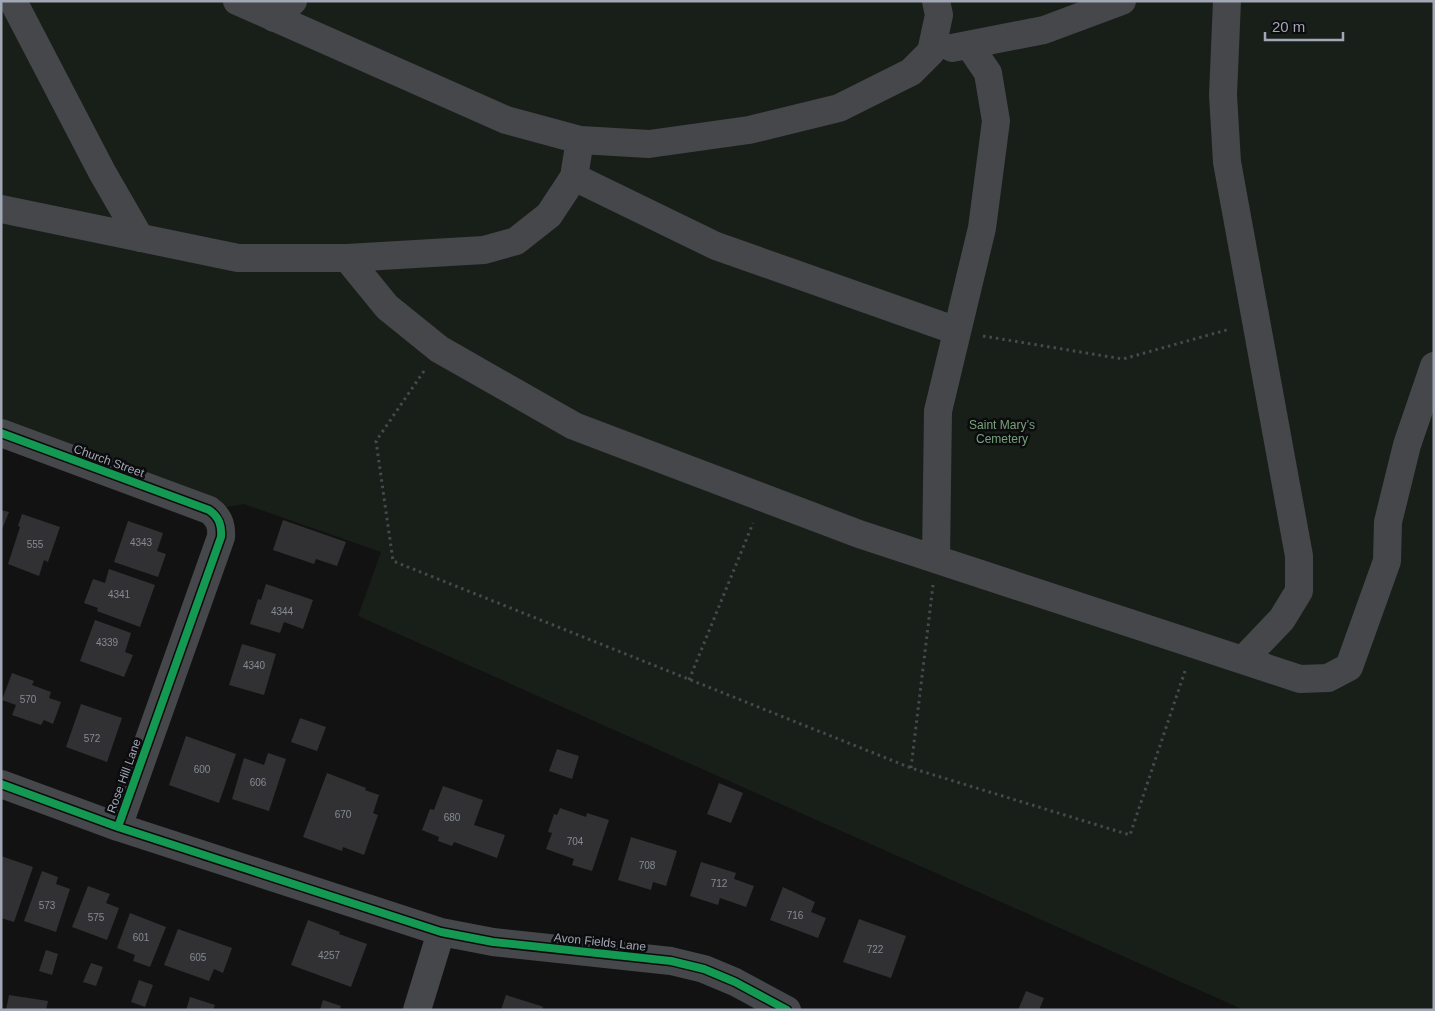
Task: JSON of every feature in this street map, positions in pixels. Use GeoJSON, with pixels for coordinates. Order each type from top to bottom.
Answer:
{"type":"FeatureCollection","features":[{"type":"Feature","properties":{"kind":"street"},"geometry":{"type":"LineString","coordinates":[[13,1],[102,172],[140,238]]}},
{"type":"Feature","properties":{"kind":"street"},"geometry":{"type":"LineString","coordinates":[[237,1],[284,9],[506,120],[580,140],[649,144],[749,130],[838,108],[911,72],[931,52],[939,15],[936,1]]}},
{"type":"Feature","properties":{"kind":"street"},"geometry":{"type":"LineString","coordinates":[[931,52],[1044,30],[1122,1]]}},
{"type":"Feature","properties":{"kind":"street"},"geometry":{"type":"LineString","coordinates":[[1226,1],[1223,95],[1227,162],[1299,556],[1299,591],[1282,619],[1243,660]]}},
{"type":"Feature","properties":{"kind":"street"},"geometry":{"type":"LineString","coordinates":[[936,559],[938,411],[982,228],[996,121],[988,72],[969,45]]}},
{"type":"Feature","properties":{"kind":"street"},"geometry":{"type":"LineString","coordinates":[[1,208],[238,258],[347,258],[484,250],[516,240],[549,215],[574,177],[580,140]]}},
{"type":"Feature","properties":{"kind":"street"},"geometry":{"type":"LineString","coordinates":[[574,177],[716,246],[957,331]]}},
{"type":"Feature","properties":{"kind":"street"},"geometry":{"type":"LineString","coordinates":[[347,258],[387,307],[439,349],[574,426],[859,534],[1300,679],[1328,678],[1349,667],[1386,560],[1388,522],[1400,470],[1434,366]]}},
{"type":"Feature","properties":{"kind":"street","name":"Church Street"},"geometry":{"type":"LineString","coordinates":[[1,433],[208,510]]}},
{"type":"Feature","properties":{"kind":"street","name":"Rose Hill Lane"},"geometry":{"type":"LineString","coordinates":[[208,510],[220,522],[221,538],[118,827],[403,919]]}},
{"type":"Feature","properties":{"kind":"street"},"geometry":{"type":"LineString","coordinates":[[1,784],[118,827]]}},
{"type":"Feature","properties":{"kind":"street","name":"Avon Fields Lane"},"geometry":{"type":"LineString","coordinates":[[403,919],[441,932],[493,942],[671,961],[704,969],[735,982],[787,1010]]}},
{"type":"Feature","properties":{"kind":"street"},"geometry":{"type":"LineString","coordinates":[[417,1010],[441,932]]}},
{"type":"Feature","properties":{"kind":"path"},"geometry":{"type":"LineString","coordinates":[[957,331],[1123,359],[1256,322]]}},
{"type":"Feature","properties":{"kind":"path"},"geometry":{"type":"LineString","coordinates":[[439,349],[376,441],[393,562],[911,768],[1130,835],[1194,644]]}},
{"type":"Feature","properties":{"kind":"path"},"geometry":{"type":"LineString","coordinates":[[689,680],[764,497]]}},
{"type":"Feature","properties":{"kind":"path"},"geometry":{"type":"LineString","coordinates":[[911,768],[936,559]]}},
{"type":"Feature","properties":{"kind":"green space","name":"Saint Mary’s Cemetery"},"geometry":{"type":"Polygon","coordinates":[[[1,1],[1434,1],[1434,1010],[1244,1010],[358,616],[381,552],[244,504],[209,510],[1,433],[1,1]]]}},
{"type":"Feature","properties":{"kind":"building"},"geometry":{"type":"Polygon","coordinates":[[[1,510],[9,512],[1,532],[1,510]]]}},
{"type":"Feature","properties":{"kind":"building"},"geometry":{"type":"Polygon","coordinates":[[[22,514],[60,527],[48,562],[44,560],[39,576],[8,564],[20,527],[18,526],[22,514]]]}},
{"type":"Feature","properties":{"kind":"building"},"geometry":{"type":"Polygon","coordinates":[[[283,520],[346,542],[337,566],[316,559],[314,564],[273,550],[283,520]]]}},
{"type":"Feature","properties":{"kind":"building"},"geometry":{"type":"Polygon","coordinates":[[[128,521],[163,533],[157,551],[166,554],[158,577],[114,562],[128,521]]]}},
{"type":"Feature","properties":{"kind":"building"},"geometry":{"type":"Polygon","coordinates":[[[109,569],[155,585],[140,627],[97,611],[98,608],[84,603],[93,579],[105,583],[109,569]]]}},
{"type":"Feature","properties":{"kind":"building"},"geometry":{"type":"Polygon","coordinates":[[[266,584],[313,600],[303,629],[284,622],[280,633],[250,624],[258,599],[261,600],[266,584]]]}},
{"type":"Feature","properties":{"kind":"building"},"geometry":{"type":"Polygon","coordinates":[[[95,620],[131,633],[125,652],[133,655],[124,677],[80,661],[95,620]]]}},
{"type":"Feature","properties":{"kind":"building"},"geometry":{"type":"Polygon","coordinates":[[[242,644],[276,654],[264,695],[229,685],[242,644]]]}},
{"type":"Feature","properties":{"kind":"building"},"geometry":{"type":"Polygon","coordinates":[[[12,673],[34,681],[32,685],[51,692],[49,698],[61,702],[53,724],[44,720],[41,725],[12,715],[16,705],[2,700],[12,673]]]}},
{"type":"Feature","properties":{"kind":"building"},"geometry":{"type":"Polygon","coordinates":[[[81,704],[122,718],[107,762],[66,747],[81,704]]]}},
{"type":"Feature","properties":{"kind":"building"},"geometry":{"type":"Polygon","coordinates":[[[300,718],[326,727],[317,751],[291,742],[300,718]]]}},
{"type":"Feature","properties":{"kind":"building"},"geometry":{"type":"Polygon","coordinates":[[[186,736],[236,754],[219,803],[169,785],[186,736]]]}},
{"type":"Feature","properties":{"kind":"building"},"geometry":{"type":"Polygon","coordinates":[[[557,749],[579,756],[572,779],[549,771],[557,749]]]}},
{"type":"Feature","properties":{"kind":"building"},"geometry":{"type":"Polygon","coordinates":[[[268,753],[286,759],[269,811],[232,799],[244,758],[264,765],[268,753]]]}},
{"type":"Feature","properties":{"kind":"building"},"geometry":{"type":"Polygon","coordinates":[[[327,773],[379,795],[373,813],[378,815],[364,855],[343,847],[342,851],[303,837],[327,773]]]}},
{"type":"Feature","properties":{"kind":"building"},"geometry":{"type":"Polygon","coordinates":[[[719,783],[743,793],[731,823],[707,814],[719,783]]]}},
{"type":"Feature","properties":{"kind":"building"},"geometry":{"type":"Polygon","coordinates":[[[443,786],[483,800],[474,825],[505,835],[497,858],[454,842],[452,846],[438,841],[439,837],[422,830],[430,809],[434,810],[443,786]]]}},
{"type":"Feature","properties":{"kind":"building"},"geometry":{"type":"Polygon","coordinates":[[[560,808],[586,817],[587,813],[609,820],[592,871],[572,865],[574,859],[546,849],[552,833],[548,832],[554,814],[557,815],[560,808]]]}},
{"type":"Feature","properties":{"kind":"building"},"geometry":{"type":"Polygon","coordinates":[[[631,837],[677,851],[666,886],[653,882],[651,890],[618,880],[631,837]]]}},
{"type":"Feature","properties":{"kind":"building"},"geometry":{"type":"Polygon","coordinates":[[[1,856],[33,867],[14,922],[1,918],[1,856]]]}},
{"type":"Feature","properties":{"kind":"building"},"geometry":{"type":"Polygon","coordinates":[[[701,862],[736,873],[734,879],[754,886],[746,907],[720,898],[718,905],[690,896],[701,862]]]}},
{"type":"Feature","properties":{"kind":"building"},"geometry":{"type":"Polygon","coordinates":[[[42,871],[58,877],[56,884],[70,889],[56,932],[24,921],[42,871]]]}},
{"type":"Feature","properties":{"kind":"building"},"geometry":{"type":"Polygon","coordinates":[[[88,886],[110,894],[106,903],[119,908],[107,940],[72,927],[88,886]]]}},
{"type":"Feature","properties":{"kind":"building"},"geometry":{"type":"Polygon","coordinates":[[[783,887],[815,902],[811,912],[826,918],[818,938],[770,920],[783,887]]]}},
{"type":"Feature","properties":{"kind":"building"},"geometry":{"type":"Polygon","coordinates":[[[130,913],[166,927],[150,967],[133,961],[135,955],[117,948],[130,913]]]}},
{"type":"Feature","properties":{"kind":"building"},"geometry":{"type":"Polygon","coordinates":[[[859,919],[906,936],[891,978],[843,962],[859,919]]]}},
{"type":"Feature","properties":{"kind":"building"},"geometry":{"type":"Polygon","coordinates":[[[308,920],[367,944],[351,987],[291,965],[308,920]]]}},
{"type":"Feature","properties":{"kind":"building"},"geometry":{"type":"Polygon","coordinates":[[[178,929],[232,948],[223,973],[214,969],[209,981],[164,965],[178,929]]]}},
{"type":"Feature","properties":{"kind":"building"},"geometry":{"type":"Polygon","coordinates":[[[46,950],[58,954],[52,975],[39,971],[46,950]]]}},
{"type":"Feature","properties":{"kind":"building"},"geometry":{"type":"Polygon","coordinates":[[[91,963],[103,967],[96,986],[83,982],[91,963]]]}},
{"type":"Feature","properties":{"kind":"building"},"geometry":{"type":"Polygon","coordinates":[[[139,980],[153,985],[145,1007],[131,1002],[139,980]]]}},
{"type":"Feature","properties":{"kind":"building"},"geometry":{"type":"Polygon","coordinates":[[[1026,991],[1044,998],[1039,1010],[1018,1010],[1026,991]]]}},
{"type":"Feature","properties":{"kind":"building"},"geometry":{"type":"Polygon","coordinates":[[[9,995],[48,1001],[46,1010],[6,1010],[9,995]]]}},
{"type":"Feature","properties":{"kind":"building"},"geometry":{"type":"Polygon","coordinates":[[[506,995],[541,1006],[543,1007],[542,1010],[501,1010],[506,995]]]}},
{"type":"Feature","properties":{"kind":"building"},"geometry":{"type":"Polygon","coordinates":[[[190,997],[215,1005],[213,1010],[186,1010],[190,997]]]}},
{"type":"Feature","properties":{"kind":"building"},"geometry":{"type":"Polygon","coordinates":[[[323,1000],[341,1006],[339,1010],[320,1010],[323,1000]]]}},
{"type":"Feature","properties":{"kind":"cycle path"},"geometry":{"type":"LineString","coordinates":[[1,433],[209,510],[215,515],[220,525],[221,537],[118,827]]}},
{"type":"Feature","properties":{"kind":"cycle path"},"geometry":{"type":"LineString","coordinates":[[1,784],[118,827],[441,932],[493,942],[671,961],[704,969],[735,982],[787,1010]]}}]}
